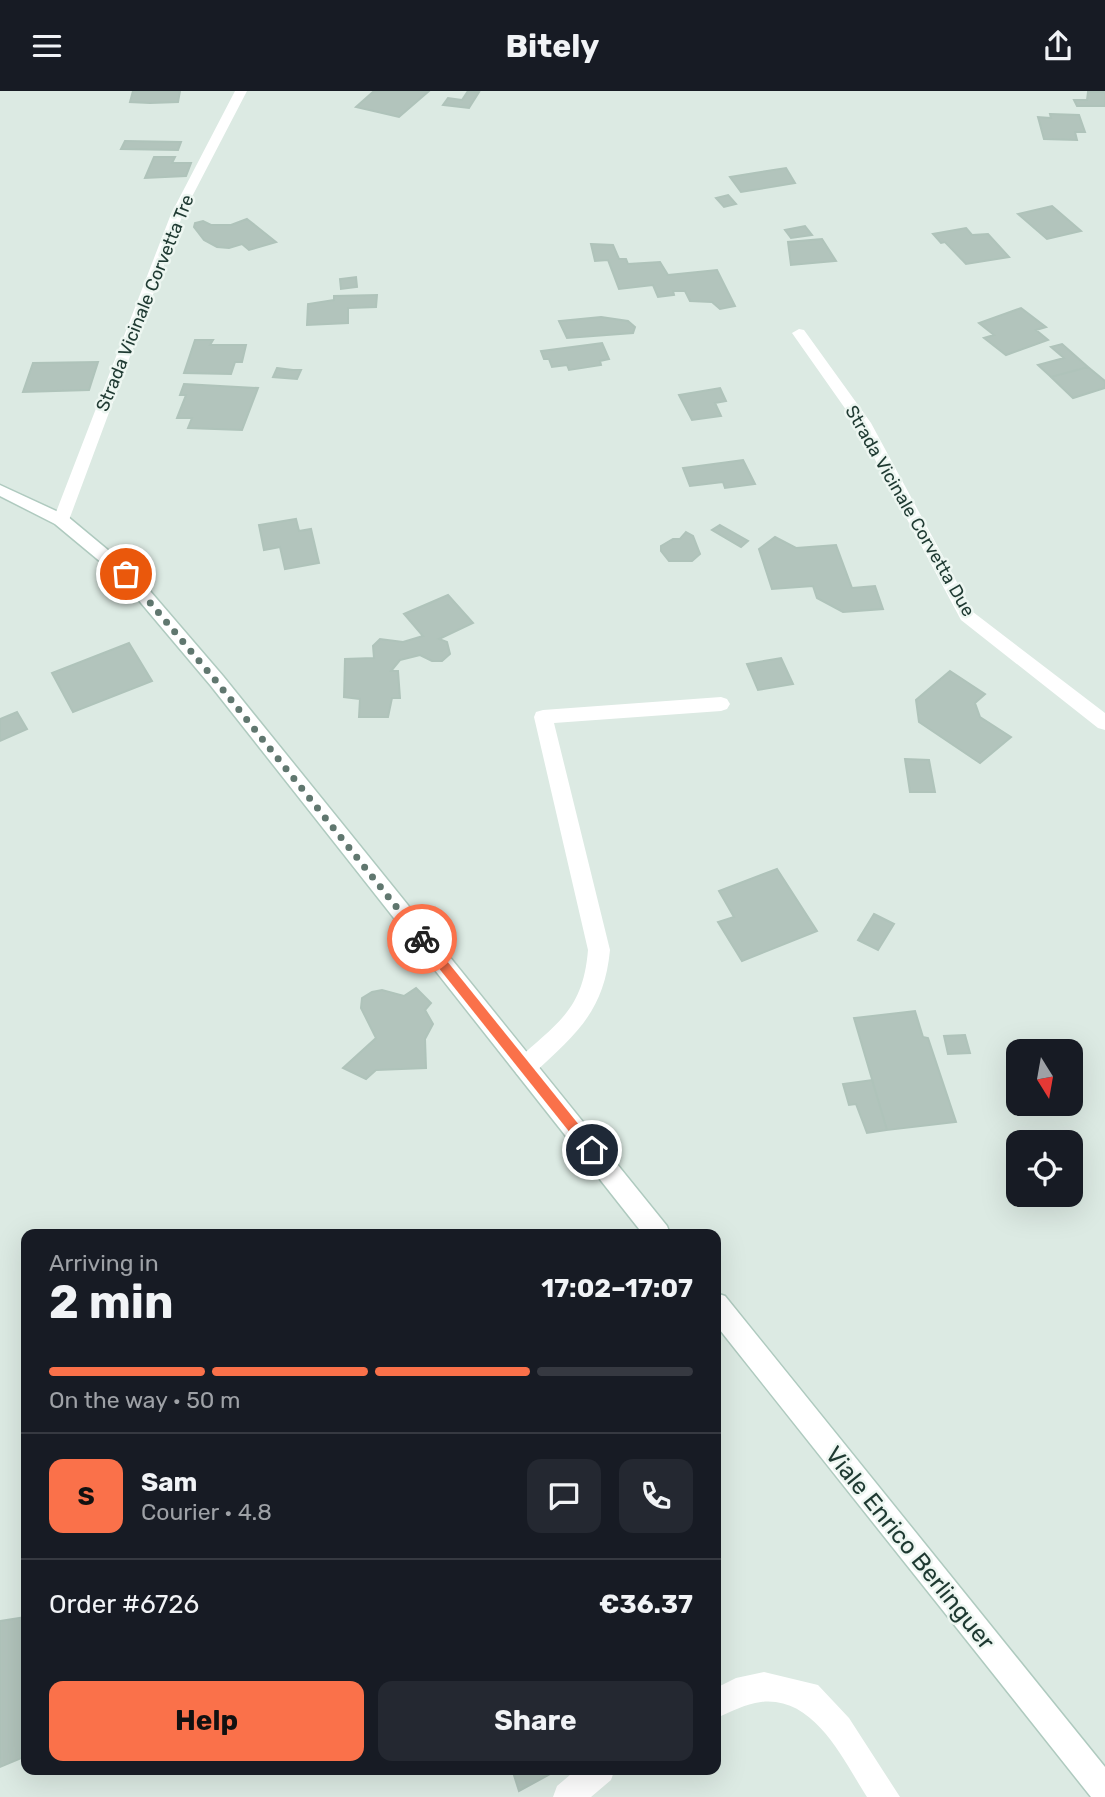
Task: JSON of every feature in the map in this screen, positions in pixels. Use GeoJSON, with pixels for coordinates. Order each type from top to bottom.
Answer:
{"type":"FeatureCollection","features":[{"type":"Feature","properties":{"kind":"street","name":"Strada Vicinale Corvetta Tre"},"geometry":{"type":"LineString","coordinates":[[61,520],[177,214],[241,91]]}},
{"type":"Feature","properties":{"kind":"street","name":"Strada Vicinale Corvetta Due"},"geometry":{"type":"LineString","coordinates":[[799,333],[863,423],[967,616],[1105,723]]}},
{"type":"Feature","properties":{"kind":"street"},"geometry":{"type":"LineString","coordinates":[[0,490],[61,520],[126,574],[160,612],[654,1229]]}},
{"type":"Feature","properties":{"kind":"street"},"geometry":{"type":"LineString","coordinates":[[525,1067],[584,1010],[596,986],[598,967],[598,950],[542,717],[721,704]]}},
{"type":"Feature","properties":{"kind":"street","name":"Viale Enrico Berlinguer"},"geometry":{"type":"LineString","coordinates":[[721,1311],[1105,1791]]}},
{"type":"Feature","properties":{"kind":"street"},"geometry":{"type":"LineString","coordinates":[[721,1700],[736,1693],[764,1687],[808,1695],[839,1728],[885,1797]]}},
{"type":"Feature","properties":{"kind":"street"},"geometry":{"type":"LineString","coordinates":[[568,1797],[593,1775]]}},
{"type":"Feature","properties":{"kind":"building"},"geometry":{"type":"Polygon","coordinates":[[[133,91],[180,91],[178,102],[150,103],[130,102],[133,91]]]}},
{"type":"Feature","properties":{"kind":"building"},"geometry":{"type":"Polygon","coordinates":[[[374,91],[429,91],[399,117],[356,107],[374,91]]]}},
{"type":"Feature","properties":{"kind":"building"},"geometry":{"type":"Polygon","coordinates":[[[468,91],[479,92],[469,108],[443,105],[448,98],[462,100],[468,91]]]}},
{"type":"Feature","properties":{"kind":"building"},"geometry":{"type":"Polygon","coordinates":[[[1088,92],[1105,92],[1105,106],[1077,106],[1074,100],[1087,100],[1088,92]]]}},
{"type":"Feature","properties":{"kind":"building"},"geometry":{"type":"Polygon","coordinates":[[[1050,114],[1079,115],[1085,132],[1075,132],[1077,140],[1044,139],[1038,117],[1051,118],[1050,114]]]}},
{"type":"Feature","properties":{"kind":"building"},"geometry":{"type":"Polygon","coordinates":[[[125,141],[181,142],[178,150],[121,149],[125,141]]]}},
{"type":"Feature","properties":{"kind":"building"},"geometry":{"type":"Polygon","coordinates":[[[154,157],[175,157],[172,163],[191,163],[186,176],[145,178],[154,157]]]}},
{"type":"Feature","properties":{"kind":"building"},"geometry":{"type":"Polygon","coordinates":[[[786,168],[795,183],[741,192],[730,177],[786,168]]]}},
{"type":"Feature","properties":{"kind":"building"},"geometry":{"type":"Polygon","coordinates":[[[728,195],[736,204],[724,207],[716,198],[728,195]]]}},
{"type":"Feature","properties":{"kind":"building"},"geometry":{"type":"Polygon","coordinates":[[[1052,206],[1081,231],[1047,239],[1018,214],[1052,206]]]}},
{"type":"Feature","properties":{"kind":"building"},"geometry":{"type":"Polygon","coordinates":[[[247,219],[276,242],[249,250],[242,244],[229,248],[217,247],[204,240],[194,227],[195,223],[203,221],[211,225],[231,225],[247,219]]]}},
{"type":"Feature","properties":{"kind":"building"},"geometry":{"type":"Polygon","coordinates":[[[805,226],[812,235],[791,238],[785,230],[805,226]]]}},
{"type":"Feature","properties":{"kind":"building"},"geometry":{"type":"Polygon","coordinates":[[[966,228],[972,235],[988,234],[1009,257],[966,264],[945,242],[941,243],[933,234],[966,228]]]}},
{"type":"Feature","properties":{"kind":"building"},"geometry":{"type":"Polygon","coordinates":[[[822,239],[836,261],[791,265],[788,242],[822,239]]]}},
{"type":"Feature","properties":{"kind":"building"},"geometry":{"type":"Polygon","coordinates":[[[591,244],[613,245],[619,259],[626,259],[628,264],[660,262],[668,275],[717,270],[735,306],[720,309],[712,302],[690,301],[685,291],[673,291],[674,295],[658,297],[653,285],[619,289],[608,260],[595,261],[591,244]]]}},
{"type":"Feature","properties":{"kind":"building"},"geometry":{"type":"Polygon","coordinates":[[[356,277],[357,287],[341,289],[340,279],[356,277]]]}},
{"type":"Feature","properties":{"kind":"building"},"geometry":{"type":"Polygon","coordinates":[[[377,295],[376,307],[348,308],[348,323],[307,325],[308,304],[334,300],[334,296],[377,295]]]}},
{"type":"Feature","properties":{"kind":"building"},"geometry":{"type":"Polygon","coordinates":[[[1021,308],[1046,327],[1036,330],[1048,340],[1006,355],[984,338],[994,335],[979,323],[1021,308]]]}},
{"type":"Feature","properties":{"kind":"building"},"geometry":{"type":"Polygon","coordinates":[[[601,317],[628,321],[635,327],[633,333],[567,338],[559,321],[601,317]]]}},
{"type":"Feature","properties":{"kind":"building"},"geometry":{"type":"Polygon","coordinates":[[[195,340],[213,340],[210,345],[246,345],[242,362],[235,362],[231,374],[184,373],[195,340]]]}},
{"type":"Feature","properties":{"kind":"building"},"geometry":{"type":"Polygon","coordinates":[[[602,343],[609,359],[600,361],[601,365],[569,370],[567,365],[552,367],[541,351],[602,343]]]}},
{"type":"Feature","properties":{"kind":"building"},"geometry":{"type":"Polygon","coordinates":[[[1062,344],[1088,367],[1051,377],[1038,365],[1064,358],[1051,347],[1062,344]]]}},
{"type":"Feature","properties":{"kind":"building"},"geometry":{"type":"Polygon","coordinates":[[[98,362],[89,390],[23,392],[33,363],[98,362]]]}},
{"type":"Feature","properties":{"kind":"building"},"geometry":{"type":"Polygon","coordinates":[[[1088,367],[1105,381],[1105,388],[1073,398],[1051,377],[1088,367]]]}},
{"type":"Feature","properties":{"kind":"building"},"geometry":{"type":"Polygon","coordinates":[[[277,368],[301,370],[297,379],[273,377],[277,368]]]}},
{"type":"Feature","properties":{"kind":"building"},"geometry":{"type":"Polygon","coordinates":[[[184,384],[258,388],[242,430],[188,428],[192,418],[177,418],[186,395],[180,395],[184,384]]]}},
{"type":"Feature","properties":{"kind":"building"},"geometry":{"type":"Polygon","coordinates":[[[720,388],[726,401],[715,403],[721,416],[692,420],[679,395],[720,388]]]}},
{"type":"Feature","properties":{"kind":"building"},"geometry":{"type":"Polygon","coordinates":[[[743,460],[755,484],[725,488],[723,482],[690,486],[683,468],[743,460]]]}},
{"type":"Feature","properties":{"kind":"building"},"geometry":{"type":"Polygon","coordinates":[[[296,519],[299,531],[311,529],[319,563],[285,569],[280,547],[264,550],[259,525],[296,519]]]}},
{"type":"Feature","properties":{"kind":"building"},"geometry":{"type":"Polygon","coordinates":[[[720,525],[748,541],[741,547],[712,530],[720,525]]]}},
{"type":"Feature","properties":{"kind":"building"},"geometry":{"type":"Polygon","coordinates":[[[686,532],[693,536],[700,554],[692,561],[669,561],[661,551],[661,546],[673,539],[680,539],[686,532]]]}},
{"type":"Feature","properties":{"kind":"building"},"geometry":{"type":"Polygon","coordinates":[[[775,537],[796,548],[836,545],[852,588],[875,586],[883,609],[843,612],[817,598],[813,586],[772,589],[759,549],[775,537]]]}},
{"type":"Feature","properties":{"kind":"building"},"geometry":{"type":"Polygon","coordinates":[[[448,595],[473,623],[439,639],[447,642],[450,654],[442,661],[432,661],[420,655],[400,660],[391,671],[398,671],[400,698],[392,698],[388,717],[359,717],[360,699],[344,697],[345,659],[374,658],[373,646],[380,639],[403,642],[423,636],[404,614],[448,595]]]}},
{"type":"Feature","properties":{"kind":"building"},"geometry":{"type":"Polygon","coordinates":[[[129,643],[152,681],[73,712],[52,673],[129,643]]]}},
{"type":"Feature","properties":{"kind":"building"},"geometry":{"type":"Polygon","coordinates":[[[781,658],[793,684],[758,690],[747,664],[781,658]]]}},
{"type":"Feature","properties":{"kind":"building"},"geometry":{"type":"Polygon","coordinates":[[[950,671],[985,694],[975,703],[980,717],[1011,737],[980,763],[919,722],[916,700],[950,671]]]}},
{"type":"Feature","properties":{"kind":"building"},"geometry":{"type":"Polygon","coordinates":[[[17,712],[27,729],[0,741],[0,719],[17,712]]]}},
{"type":"Feature","properties":{"kind":"building"},"geometry":{"type":"Polygon","coordinates":[[[905,759],[929,760],[935,792],[910,792],[905,759]]]}},
{"type":"Feature","properties":{"kind":"building"},"geometry":{"type":"Polygon","coordinates":[[[777,869],[817,931],[742,961],[718,922],[734,917],[719,891],[777,869]]]}},
{"type":"Feature","properties":{"kind":"building"},"geometry":{"type":"Polygon","coordinates":[[[874,914],[894,924],[878,950],[858,940],[874,914]]]}},
{"type":"Feature","properties":{"kind":"building"},"geometry":{"type":"Polygon","coordinates":[[[416,988],[431,1003],[425,1010],[433,1024],[425,1039],[426,1068],[376,1070],[366,1079],[343,1068],[376,1038],[361,1008],[362,998],[382,990],[404,996],[416,988]]]}},
{"type":"Feature","properties":{"kind":"building"},"geometry":{"type":"Polygon","coordinates":[[[915,1011],[923,1037],[928,1038],[956,1122],[887,1130],[854,1018],[915,1011]]]}},
{"type":"Feature","properties":{"kind":"building"},"geometry":{"type":"Polygon","coordinates":[[[965,1035],[970,1053],[948,1054],[944,1036],[965,1035]]]}},
{"type":"Feature","properties":{"kind":"building"},"geometry":{"type":"Polygon","coordinates":[[[872,1080],[887,1130],[867,1133],[856,1104],[849,1105],[843,1084],[872,1080]]]}},
{"type":"Feature","properties":{"kind":"building"},"geometry":{"type":"Polygon","coordinates":[[[21,1618],[21,1758],[0,1767],[0,1621],[21,1618]]]}},
{"type":"Feature","properties":{"kind":"building"},"geometry":{"type":"Polygon","coordinates":[[[514,1775],[548,1775],[519,1791],[514,1775]]]}},
{"type":"Feature","properties":{"kind":"way so far"},"geometry":{"type":"LineString","coordinates":[[126,574],[216,681],[422,939]]}},
{"type":"Feature","properties":{"kind":"route"},"geometry":{"type":"LineString","coordinates":[[422,939],[592,1150]]}}]}
